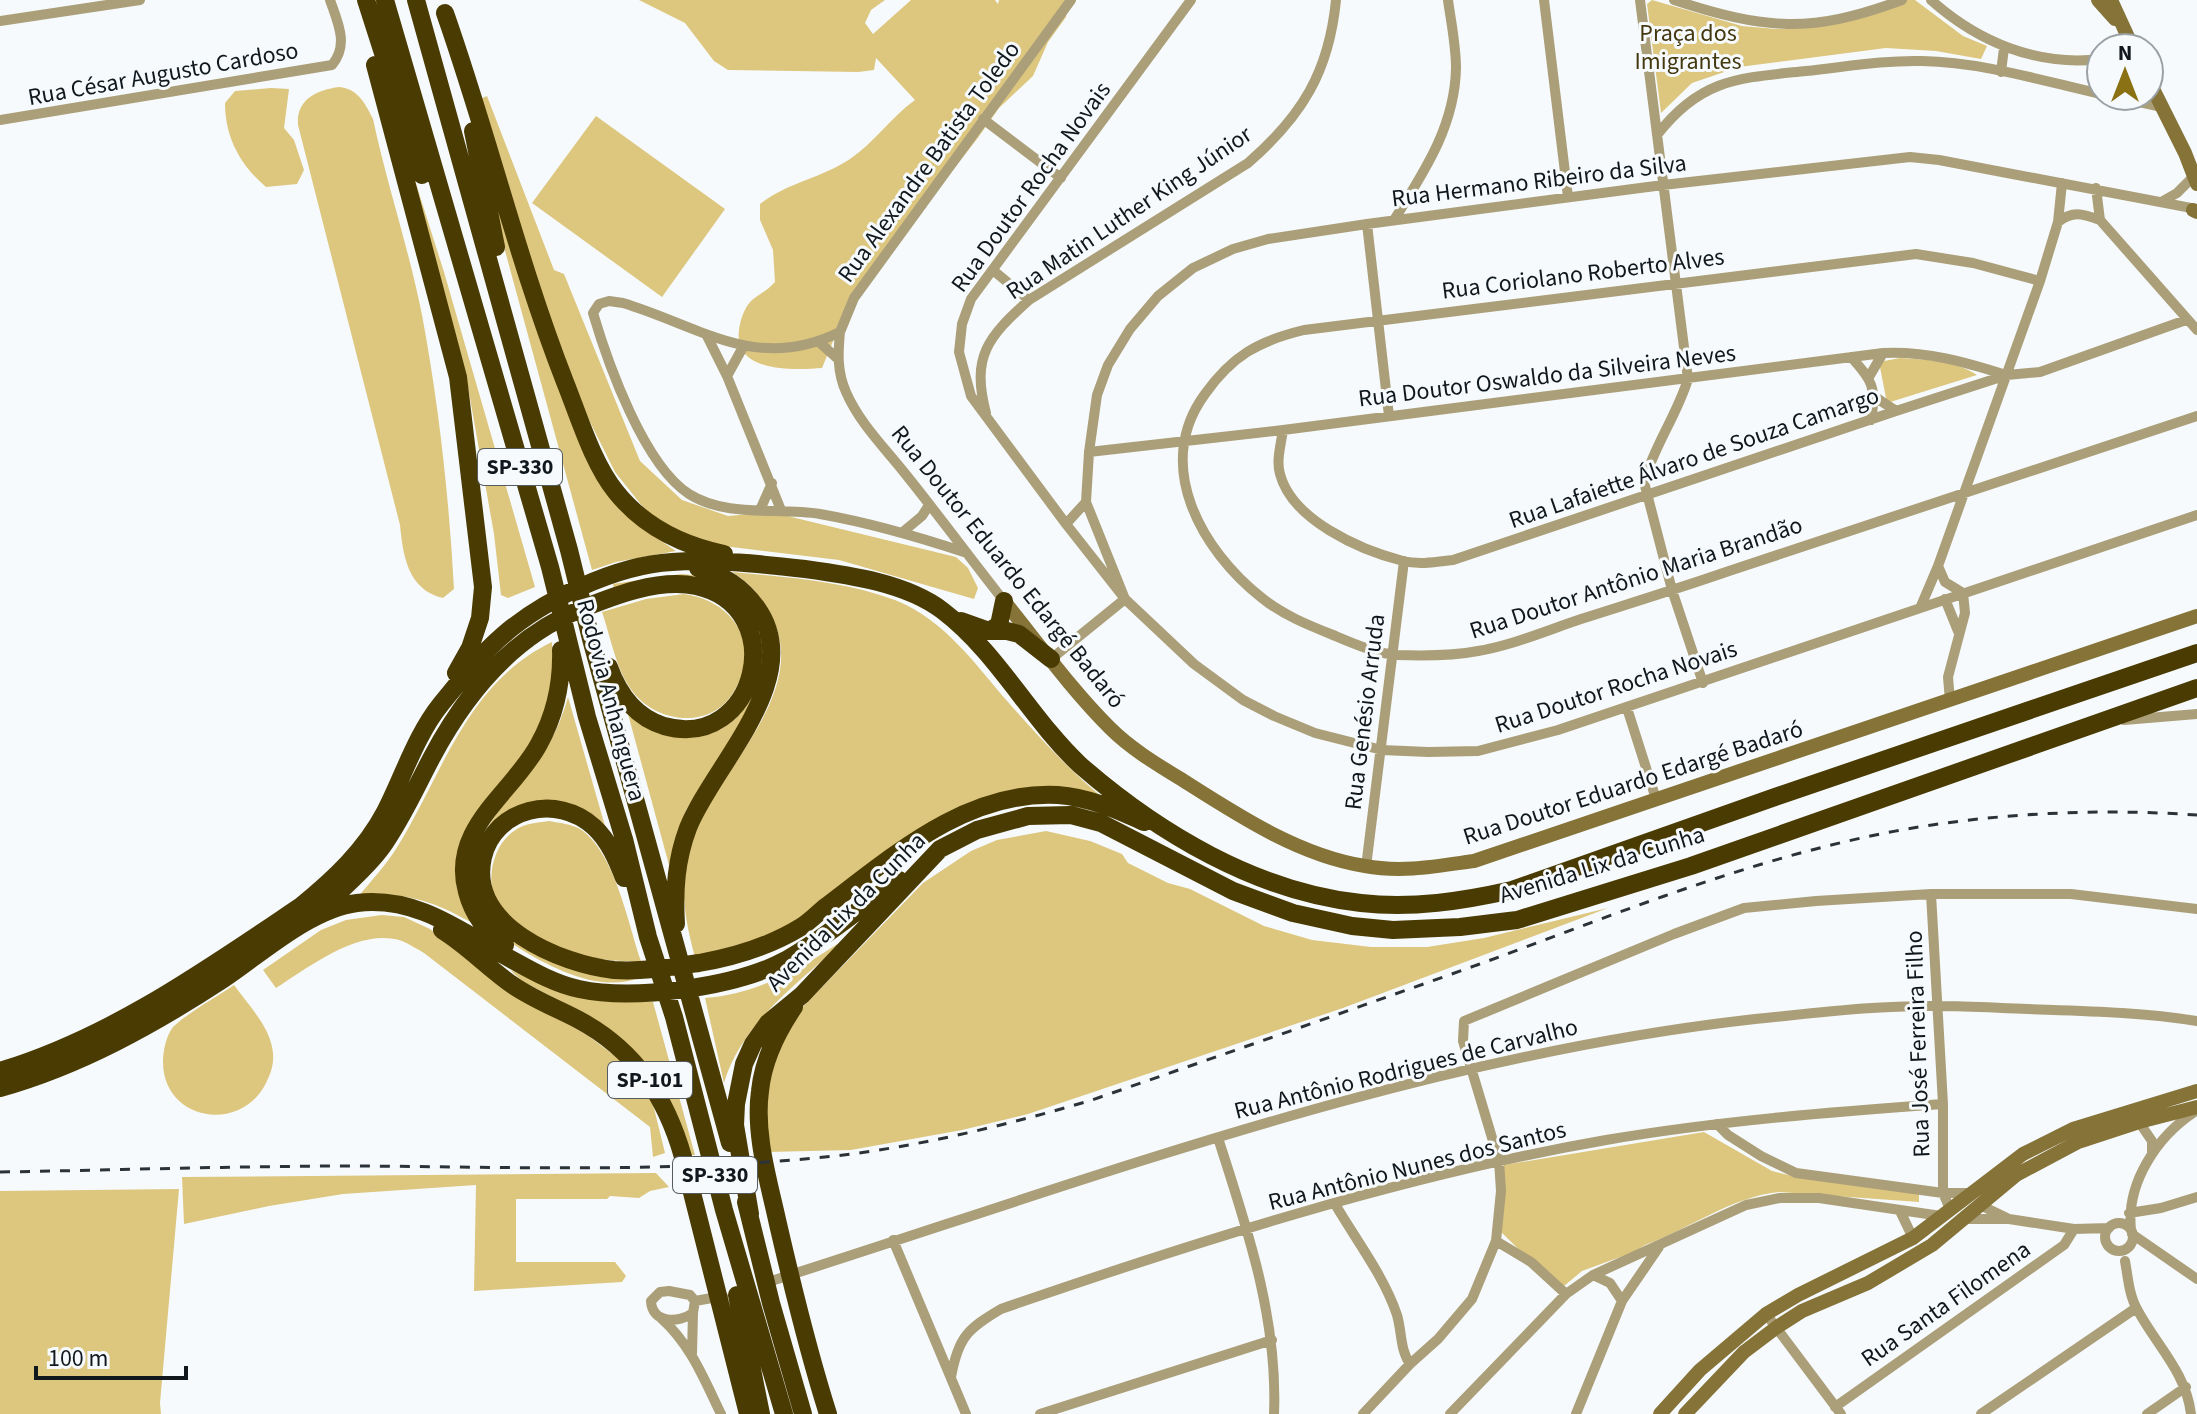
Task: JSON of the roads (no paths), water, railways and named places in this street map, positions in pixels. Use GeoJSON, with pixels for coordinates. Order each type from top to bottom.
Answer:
{"type":"FeatureCollection","features":[{"type":"Feature","properties":{"kind":"highway"},"geometry":{"type":"LineString","coordinates":[[363,0],[455,278],[561,650],[587,717]]}},
{"type":"Feature","properties":{"kind":"highway"},"geometry":{"type":"LineString","coordinates":[[363,0],[373,58],[458,377],[480,555],[483,587],[480,618],[470,648],[437,708]]}},
{"type":"Feature","properties":{"kind":"highway","name":"Rodovia Anhanguera"},"geometry":{"type":"LineString","coordinates":[[385,0],[550,567],[587,717],[624,839],[648,937],[674,1017],[724,1210],[784,1414]]}},
{"type":"Feature","properties":{"kind":"highway","name":"Rodovia Anhanguera"},"geometry":{"type":"LineString","coordinates":[[416,0],[688,963],[771,1303],[803,1414]]}},
{"type":"Feature","properties":{"kind":"highway"},"geometry":{"type":"LineString","coordinates":[[443,6],[476,141],[502,279],[516,334],[524,388]]}},
{"type":"Feature","properties":{"kind":"highway"},"geometry":{"type":"LineString","coordinates":[[443,6],[553,352],[603,473],[637,515],[662,533],[707,550],[790,567]]}},
{"type":"Feature","properties":{"kind":"highway"},"geometry":{"type":"LineString","coordinates":[[312,920],[368,866],[384,845],[455,718],[526,628],[571,613],[604,600],[642,590],[668,585],[695,586],[730,603],[742,618],[753,642],[750,682],[742,697],[722,717],[693,728],[675,729],[640,715],[627,703],[615,684],[569,550]]}},
{"type":"Feature","properties":{"kind":"highway"},"geometry":{"type":"LineString","coordinates":[[633,569],[691,561],[790,567]]}},
{"type":"Feature","properties":{"kind":"highway","name":"Avenida Lix da Cunha"},"geometry":{"type":"LineString","coordinates":[[790,567],[889,586],[941,609],[979,644],[1074,758],[1099,781],[1175,835],[1262,879],[1363,904],[1469,900],[1512,890],[2197,653]]}},
{"type":"Feature","properties":{"kind":"highway"},"geometry":{"type":"LineString","coordinates":[[633,569],[701,569],[722,577],[738,586],[754,605],[764,622],[770,642],[771,665],[761,701],[703,797],[679,854],[674,895],[688,963]]}},
{"type":"Feature","properties":{"kind":"highway","name":"SP-101"},"geometry":{"type":"LineString","coordinates":[[0,1088],[79,1061],[247,952],[318,892],[366,842],[384,814],[437,708],[485,652],[526,628],[567,595],[633,569]]}},
{"type":"Feature","properties":{"kind":"highway"},"geometry":{"type":"LineString","coordinates":[[989,631],[999,625],[1004,601]]}},
{"type":"Feature","properties":{"kind":"highway"},"geometry":{"type":"LineString","coordinates":[[951,618],[989,631],[1019,634],[1051,659]]}},
{"type":"Feature","properties":{"kind":"highway"},"geometry":{"type":"LineString","coordinates":[[561,650],[558,699],[547,730],[537,749],[473,831],[467,847],[465,885],[471,906],[492,936],[568,980],[578,989]]}},
{"type":"Feature","properties":{"kind":"highway","name":"Avenida Lix da Cunha"},"geometry":{"type":"LineString","coordinates":[[750,1214],[735,1125],[744,1064],[753,1044],[768,1023],[802,995],[940,849],[977,830],[1028,816],[1071,815],[1101,823],[1233,891],[1293,913],[1352,926],[1393,930],[1460,927],[1517,920],[1587,899],[1892,797],[2197,688]]}},
{"type":"Feature","properties":{"kind":"highway"},"geometry":{"type":"LineString","coordinates":[[648,937],[605,838],[581,818],[553,808],[537,808],[520,812],[495,832],[483,857],[483,887],[492,910],[508,927],[533,943],[578,963],[615,970],[688,963],[758,948],[801,927],[938,826],[998,800],[1028,795],[1061,795],[1087,800],[1175,835]]}},
{"type":"Feature","properties":{"kind":"highway"},"geometry":{"type":"LineString","coordinates":[[356,903],[399,903],[421,909],[534,971],[578,989],[644,992],[718,984],[784,961],[827,935],[940,849]]}},
{"type":"Feature","properties":{"kind":"highway","name":"SP-101"},"geometry":{"type":"LineString","coordinates":[[247,952],[325,912],[356,903],[409,913],[429,921],[514,986],[609,1038],[633,1059],[655,1087],[674,1125],[748,1414]]}},
{"type":"Feature","properties":{"kind":"highway","name":"SP-101"},"geometry":{"type":"LineString","coordinates":[[0,1071],[70,1046],[215,974]]}},
{"type":"Feature","properties":{"kind":"highway"},"geometry":{"type":"LineString","coordinates":[[802,995],[766,1063],[759,1093],[759,1127],[795,1301],[828,1414]]}},
{"type":"Feature","properties":{"kind":"highway"},"geometry":{"type":"LineString","coordinates":[[724,1210],[728,1254],[761,1414]]}},
{"type":"Feature","properties":{"kind":"street"},"geometry":{"type":"LineString","coordinates":[[0,21],[140,0]]}},
{"type":"Feature","properties":{"kind":"street","name":"Rua César Augusto Cardoso"},"geometry":{"type":"LineString","coordinates":[[0,120],[332,65],[340,57],[343,44],[330,0]]}},
{"type":"Feature","properties":{"kind":"street"},"geometry":{"type":"LineString","coordinates":[[1057,0],[1058,18]]}},
{"type":"Feature","properties":{"kind":"street","name":"Rua Alexandre Batista Toledo"},"geometry":{"type":"LineString","coordinates":[[840,332],[854,298],[1071,0]]}},
{"type":"Feature","properties":{"kind":"street","name":"Rua Doutor Rocha Novais"},"geometry":{"type":"LineString","coordinates":[[1191,0],[971,299],[962,324],[959,352],[971,396],[1125,599],[1194,664],[1243,700],[1315,733],[1382,750],[1478,751],[1627,708],[2197,515]]}},
{"type":"Feature","properties":{"kind":"street","name":"Rua Matin Luther King Júnior"},"geometry":{"type":"LineString","coordinates":[[988,419],[979,386],[981,362],[992,338],[1004,322],[1029,300],[1248,163],[1271,143],[1291,121],[1313,88],[1327,56],[1336,0]]}},
{"type":"Feature","properties":{"kind":"street"},"geometry":{"type":"LineString","coordinates":[[1394,220],[1433,154],[1451,109],[1456,68],[1448,0]]}},
{"type":"Feature","properties":{"kind":"street"},"geometry":{"type":"LineString","coordinates":[[1544,0],[1568,197]]}},
{"type":"Feature","properties":{"kind":"street"},"geometry":{"type":"LineString","coordinates":[[1640,0],[1688,379],[1682,399],[1648,466],[1644,482],[1672,590],[1703,683]]}},
{"type":"Feature","properties":{"kind":"street"},"geometry":{"type":"LineString","coordinates":[[1674,0],[1755,23],[1793,25],[1853,17],[1902,0]]}},
{"type":"Feature","properties":{"kind":"street"},"geometry":{"type":"LineString","coordinates":[[1931,0],[1975,33],[2004,48],[2049,59],[2085,59]]}},
{"type":"Feature","properties":{"kind":"street"},"geometry":{"type":"LineString","coordinates":[[2098,0],[2124,28]]}},
{"type":"Feature","properties":{"kind":"street"},"geometry":{"type":"LineString","coordinates":[[2111,0],[2126,32]]}},
{"type":"Feature","properties":{"kind":"street"},"geometry":{"type":"LineString","coordinates":[[2001,72],[2004,48]]}},
{"type":"Feature","properties":{"kind":"street"},"geometry":{"type":"LineString","coordinates":[[1657,135],[1672,115],[1715,85],[1893,61],[1953,63],[2085,90]]}},
{"type":"Feature","properties":{"kind":"street"},"geometry":{"type":"LineString","coordinates":[[2163,201],[2196,175],[2164,112]]}},
{"type":"Feature","properties":{"kind":"street"},"geometry":{"type":"LineString","coordinates":[[983,119],[1061,178]]}},
{"type":"Feature","properties":{"kind":"street","name":"Rua Hermano Ribeiro da Silva"},"geometry":{"type":"LineString","coordinates":[[1125,599],[1086,502],[1097,395],[1104,373],[1130,329],[1158,296],[1193,268],[1233,249],[1268,239],[1394,220],[1910,157],[2096,188],[2196,210]]}},
{"type":"Feature","properties":{"kind":"street"},"geometry":{"type":"LineString","coordinates":[[1921,606],[2040,281],[2058,222],[2062,183]]}},
{"type":"Feature","properties":{"kind":"street"},"geometry":{"type":"LineString","coordinates":[[2096,188],[2100,220]]}},
{"type":"Feature","properties":{"kind":"street"},"geometry":{"type":"LineString","coordinates":[[2058,222],[2067,214],[2078,213],[2100,220],[2197,330]]}},
{"type":"Feature","properties":{"kind":"street"},"geometry":{"type":"LineString","coordinates":[[1367,224],[1389,416]]}},
{"type":"Feature","properties":{"kind":"street","name":"Rua Coriolano Roberto Alves"},"geometry":{"type":"LineString","coordinates":[[1182,442],[1190,416],[1229,364],[1254,347],[1304,330],[1916,254],[1973,263],[2040,281]]}},
{"type":"Feature","properties":{"kind":"street"},"geometry":{"type":"LineString","coordinates":[[994,271],[1029,300]]}},
{"type":"Feature","properties":{"kind":"street"},"geometry":{"type":"LineString","coordinates":[[840,332],[819,342],[774,350],[743,347],[623,303],[609,301],[599,304],[593,313],[640,433],[672,479],[690,494],[735,509],[819,514],[904,531],[967,553]]}},
{"type":"Feature","properties":{"kind":"street","name":"Rua Lafaiette Álvaro de Souza Camargo"},"geometry":{"type":"LineString","coordinates":[[1283,430],[1279,472],[1296,506],[1337,533],[1404,561],[1427,563],[1453,560],[2007,375],[2040,372],[2186,320]]}},
{"type":"Feature","properties":{"kind":"street","name":"Rua Doutor Eduardo Edargé Badaró"},"geometry":{"type":"LineString","coordinates":[[840,332],[838,359],[845,390],[856,411],[1004,601],[1110,728],[1146,758],[1208,797],[1300,846],[1332,859],[1366,867],[1397,869],[1474,861],[2197,616]]}},
{"type":"Feature","properties":{"kind":"street"},"geometry":{"type":"LineString","coordinates":[[706,334],[727,376],[781,510]]}},
{"type":"Feature","properties":{"kind":"street"},"geometry":{"type":"LineString","coordinates":[[819,342],[838,359]]}},
{"type":"Feature","properties":{"kind":"street"},"geometry":{"type":"LineString","coordinates":[[727,376],[743,347]]}},
{"type":"Feature","properties":{"kind":"street","name":"Rua Doutor Oswaldo da Silveira Neves"},"geometry":{"type":"LineString","coordinates":[[1089,452],[1883,353],[1909,352],[1953,358],[2007,375]]}},
{"type":"Feature","properties":{"kind":"street"},"geometry":{"type":"LineString","coordinates":[[1869,377],[1883,353]]}},
{"type":"Feature","properties":{"kind":"street"},"geometry":{"type":"LineString","coordinates":[[1851,357],[1869,377],[1875,397],[1871,420]]}},
{"type":"Feature","properties":{"kind":"street"},"geometry":{"type":"LineString","coordinates":[[1875,397],[1896,411]]}},
{"type":"Feature","properties":{"kind":"street","name":"Rua Doutor Antônio Maria Brandão"},"geometry":{"type":"LineString","coordinates":[[1182,442],[1184,479],[1194,515],[1210,545],[1229,569],[1263,599],[1300,622],[1393,655],[1447,655],[1482,651],[2197,416]]}},
{"type":"Feature","properties":{"kind":"street"},"geometry":{"type":"LineString","coordinates":[[760,510],[772,483]]}},
{"type":"Feature","properties":{"kind":"street"},"geometry":{"type":"LineString","coordinates":[[1066,524],[1086,502]]}},
{"type":"Feature","properties":{"kind":"street"},"geometry":{"type":"LineString","coordinates":[[904,531],[922,516],[929,505]]}},
{"type":"Feature","properties":{"kind":"street","name":"Rua Genésio Arruda"},"geometry":{"type":"LineString","coordinates":[[1366,867],[1404,561]]}},
{"type":"Feature","properties":{"kind":"street"},"geometry":{"type":"LineString","coordinates":[[1938,566],[1945,582],[1963,593],[1965,613],[1948,677],[1950,701]]}},
{"type":"Feature","properties":{"kind":"street"},"geometry":{"type":"LineString","coordinates":[[1051,659],[1125,599]]}},
{"type":"Feature","properties":{"kind":"street"},"geometry":{"type":"LineString","coordinates":[[1945,599],[1958,631]]}},
{"type":"Feature","properties":{"kind":"street"},"geometry":{"type":"LineString","coordinates":[[1627,708],[1656,799]]}},
{"type":"Feature","properties":{"kind":"street"},"geometry":{"type":"LineString","coordinates":[[2102,721],[2197,714]]}},
{"type":"Feature","properties":{"kind":"street"},"geometry":{"type":"LineString","coordinates":[[1363,1414],[1438,1339],[1472,1299],[1496,1241],[1501,1191],[1499,1161],[1463,1041],[1464,1021],[1744,908],[1931,894],[2071,894],[2197,909]]}},
{"type":"Feature","properties":{"kind":"street","name":"Rua José Ferreira Filho"},"geometry":{"type":"LineString","coordinates":[[1931,894],[1943,1104],[1943,1193]]}},
{"type":"Feature","properties":{"kind":"street","name":"Rua Antônio Rodrigues de Carvalho"},"geometry":{"type":"LineString","coordinates":[[661,1318],[680,1320],[698,1305],[893,1240],[1343,1100],[1563,1048],[1698,1026],[1842,1011],[1937,1006],[2105,1012],[2197,1021]]}},
{"type":"Feature","properties":{"kind":"street"},"geometry":{"type":"LineString","coordinates":[[1660,1414],[1700,1370],[1766,1314],[1913,1238],[2023,1154],[2073,1129],[2197,1091]]}},
{"type":"Feature","properties":{"kind":"street","name":"Rua Antônio Nunes dos Santos"},"geometry":{"type":"LineString","coordinates":[[951,1377],[963,1336],[976,1323],[1001,1309],[1335,1204],[1499,1161],[1607,1140],[1838,1111],[1943,1104]]}},
{"type":"Feature","properties":{"kind":"street"},"geometry":{"type":"LineString","coordinates":[[1685,1414],[1744,1352],[1777,1327],[1802,1311],[1868,1283],[1932,1245],[2016,1175],[2078,1142],[2139,1122],[2197,1109]]}},
{"type":"Feature","properties":{"kind":"street"},"geometry":{"type":"LineString","coordinates":[[2191,1414],[2186,1387],[2136,1308],[2130,1291],[2124,1242],[2129,1213],[2152,1152],[2197,1109]]}},
{"type":"Feature","properties":{"kind":"street"},"geometry":{"type":"LineString","coordinates":[[2139,1122],[2150,1135],[2152,1152]]}},
{"type":"Feature","properties":{"kind":"street"},"geometry":{"type":"LineString","coordinates":[[1717,1124],[1728,1135],[1761,1156],[1796,1173],[1943,1193],[1969,1193],[1982,1206],[1996,1210],[2009,1219]]}},
{"type":"Feature","properties":{"kind":"street"},"geometry":{"type":"LineString","coordinates":[[1218,1138],[1248,1230],[1272,1340],[1276,1374],[1274,1414]]}},
{"type":"Feature","properties":{"kind":"street"},"geometry":{"type":"LineString","coordinates":[[1943,1193],[1945,1213]]}},
{"type":"Feature","properties":{"kind":"street"},"geometry":{"type":"LineString","coordinates":[[2124,1242],[2105,1237],[2129,1213],[2161,1208],[2197,1197]]}},
{"type":"Feature","properties":{"kind":"street"},"geometry":{"type":"LineString","coordinates":[[1450,1414],[1566,1294],[1593,1275],[1746,1205],[1780,1198],[1819,1198],[1900,1211],[1945,1213],[1964,1219],[2009,1219],[2074,1229],[2148,1247],[2197,1279]]}},
{"type":"Feature","properties":{"kind":"street"},"geometry":{"type":"LineString","coordinates":[[1335,1204],[1386,1289],[1397,1316],[1404,1356],[1410,1364]]}},
{"type":"Feature","properties":{"kind":"street"},"geometry":{"type":"LineString","coordinates":[[1900,1211],[1913,1238]]}},
{"type":"Feature","properties":{"kind":"street"},"geometry":{"type":"LineString","coordinates":[[2074,1229],[2114,1225]]}},
{"type":"Feature","properties":{"kind":"street"},"geometry":{"type":"LineString","coordinates":[[2114,1225],[2124,1242]]}},
{"type":"Feature","properties":{"kind":"street","name":"Rua Santa Filomena"},"geometry":{"type":"LineString","coordinates":[[1838,1410],[2064,1245],[2074,1229]]}},
{"type":"Feature","properties":{"kind":"street"},"geometry":{"type":"LineString","coordinates":[[893,1240],[966,1414]]}},
{"type":"Feature","properties":{"kind":"street"},"geometry":{"type":"LineString","coordinates":[[1496,1241],[1531,1262],[1566,1294]]}},
{"type":"Feature","properties":{"kind":"street"},"geometry":{"type":"LineString","coordinates":[[1576,1414],[1622,1301],[1660,1245]]}},
{"type":"Feature","properties":{"kind":"street"},"geometry":{"type":"LineString","coordinates":[[1593,1275],[1610,1283],[1622,1301]]}},
{"type":"Feature","properties":{"kind":"street"},"geometry":{"type":"LineString","coordinates":[[692,1353],[698,1305],[685,1293],[660,1292],[651,1301],[651,1309],[677,1333],[692,1353],[721,1414]]}},
{"type":"Feature","properties":{"kind":"street"},"geometry":{"type":"LineString","coordinates":[[1981,1414],[2136,1308]]}},
{"type":"Feature","properties":{"kind":"street"},"geometry":{"type":"LineString","coordinates":[[1766,1314],[1838,1410]]}},
{"type":"Feature","properties":{"kind":"street"},"geometry":{"type":"LineString","coordinates":[[1040,1414],[1272,1340]]}},
{"type":"Feature","properties":{"kind":"street"},"geometry":{"type":"LineString","coordinates":[[1696,1414],[1709,1387]]}},
{"type":"Feature","properties":{"kind":"street"},"geometry":{"type":"LineString","coordinates":[[2147,1414],[2186,1387]]}},
{"type":"Feature","properties":{"kind":"railway"},"geometry":{"type":"LineString","coordinates":[[0,1172],[312,1166],[656,1167],[776,1161],[900,1147],[1089,1101],[1701,883],[1815,849],[1873,835],[1998,817],[2098,812],[2197,815]]}},
{"type":"Feature","properties":{"kind":"park label","name":"Praça dos Imigrantes"},"geometry":{"type":"Point","coordinates":[1688,47]}}]}
